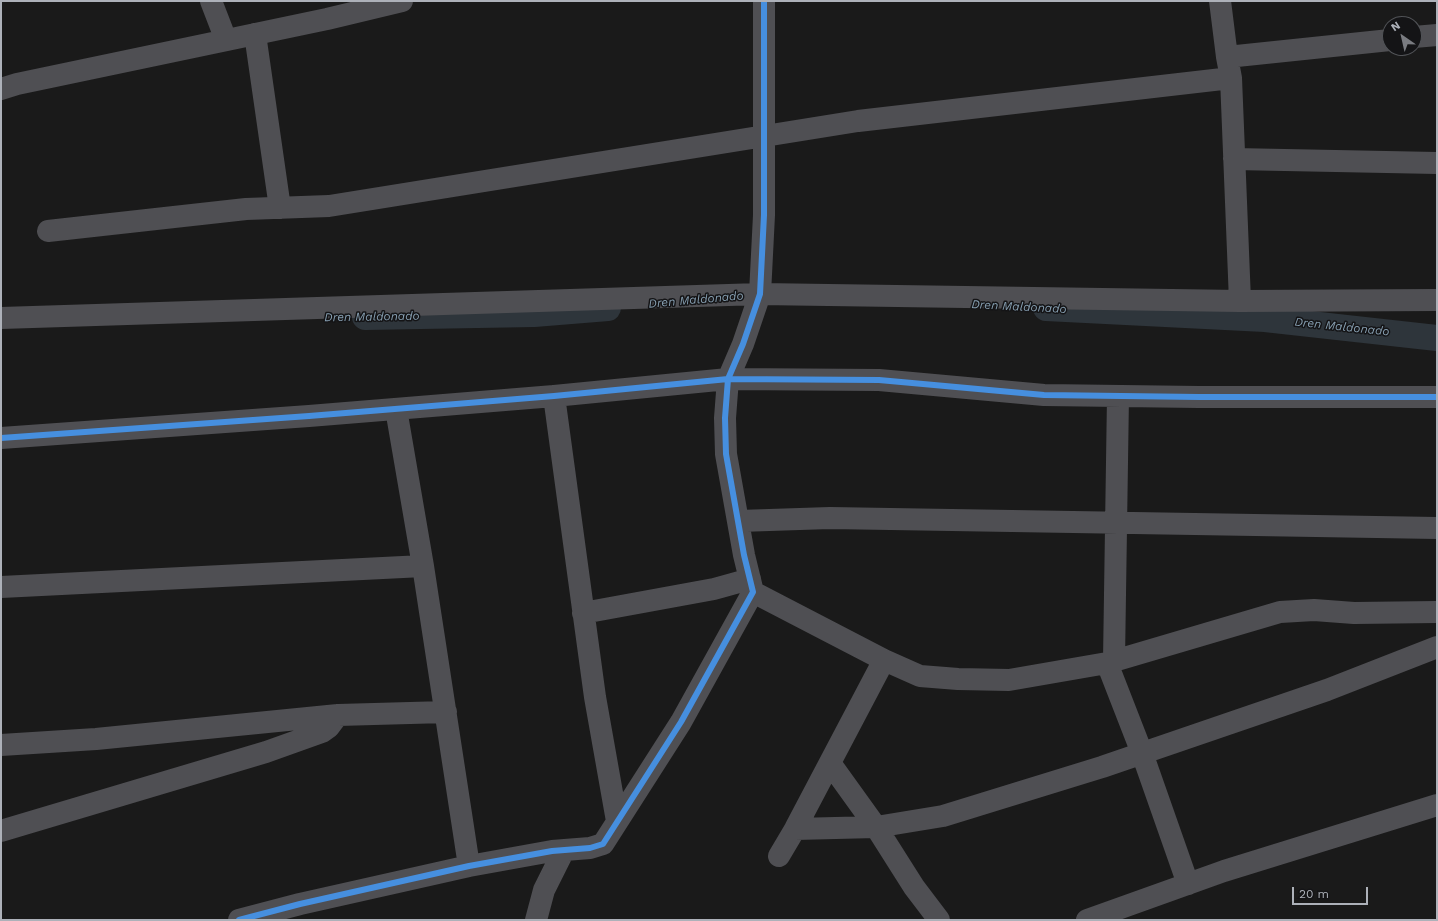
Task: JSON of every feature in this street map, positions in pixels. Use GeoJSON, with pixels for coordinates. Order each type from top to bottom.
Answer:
{"type":"FeatureCollection","features":[{"type":"Feature","properties":{"kind":"street"},"geometry":{"type":"LineString","coordinates":[[211,1],[226,40]]}},
{"type":"Feature","properties":{"kind":"street"},"geometry":{"type":"LineString","coordinates":[[1,89],[17,84],[402,1]]}},
{"type":"Feature","properties":{"kind":"street"},"geometry":{"type":"LineString","coordinates":[[249,919],[300,904],[469,866],[552,851],[590,848],[603,844],[612,833],[617,821],[681,722],[751,585],[744,555],[726,454],[725,418],[728,379],[743,344],[760,294],[764,215],[764,1]]}},
{"type":"Feature","properties":{"kind":"street"},"geometry":{"type":"LineString","coordinates":[[1220,1],[1229,67],[1240,301]]}},
{"type":"Feature","properties":{"kind":"street"},"geometry":{"type":"LineString","coordinates":[[254,34],[280,208]]}},
{"type":"Feature","properties":{"kind":"street"},"geometry":{"type":"LineString","coordinates":[[1422,36],[1437,35]]}},
{"type":"Feature","properties":{"kind":"street"},"geometry":{"type":"LineString","coordinates":[[48,232],[246,208],[330,206],[858,121],[1229,67],[1382,41]]}},
{"type":"Feature","properties":{"kind":"street"},"geometry":{"type":"LineString","coordinates":[[1234,159],[1437,163]]}},
{"type":"Feature","properties":{"kind":"street"},"geometry":{"type":"LineString","coordinates":[[1,318],[760,294],[1240,301],[1437,300]]}},
{"type":"Feature","properties":{"kind":"street"},"geometry":{"type":"LineString","coordinates":[[1,438],[396,409],[554,396],[728,379],[879,380],[1044,395],[1437,398]]}},
{"type":"Feature","properties":{"kind":"street"},"geometry":{"type":"LineString","coordinates":[[554,396],[595,697],[617,821]]}},
{"type":"Feature","properties":{"kind":"street"},"geometry":{"type":"LineString","coordinates":[[1118,396],[1116,523],[1111,662],[1188,884]]}},
{"type":"Feature","properties":{"kind":"street"},"geometry":{"type":"LineString","coordinates":[[396,409],[423,566],[469,866]]}},
{"type":"Feature","properties":{"kind":"street"},"geometry":{"type":"LineString","coordinates":[[739,521],[830,518],[1437,528]]}},
{"type":"Feature","properties":{"kind":"street"},"geometry":{"type":"LineString","coordinates":[[1,587],[423,566]]}},
{"type":"Feature","properties":{"kind":"street"},"geometry":{"type":"LineString","coordinates":[[583,613],[714,589],[751,585],[884,660],[920,676],[958,679],[1009,680],[1111,662],[1280,612],[1314,610],[1354,613],[1437,612]]}},
{"type":"Feature","properties":{"kind":"street"},"geometry":{"type":"LineString","coordinates":[[795,829],[876,827],[943,816],[1102,767],[1327,690],[1437,647]]}},
{"type":"Feature","properties":{"kind":"street"},"geometry":{"type":"LineString","coordinates":[[779,856],[795,829],[884,660]]}},
{"type":"Feature","properties":{"kind":"street"},"geometry":{"type":"LineString","coordinates":[[1,744],[96,739],[338,715],[446,712]]}},
{"type":"Feature","properties":{"kind":"street"},"geometry":{"type":"LineString","coordinates":[[1,831],[280,747],[322,732],[329,727],[338,715]]}},
{"type":"Feature","properties":{"kind":"street"},"geometry":{"type":"LineString","coordinates":[[830,763],[876,827],[914,887],[939,920]]}},
{"type":"Feature","properties":{"kind":"street"},"geometry":{"type":"LineString","coordinates":[[1087,920],[1224,871],[1437,805]]}},
{"type":"Feature","properties":{"kind":"street"},"geometry":{"type":"LineString","coordinates":[[536,920],[544,890],[564,850]]}},
{"type":"Feature","properties":{"kind":"waterway","name":"Dren Maldonado"},"geometry":{"type":"LineString","coordinates":[[365,317],[534,314],[608,308]]}},
{"type":"Feature","properties":{"kind":"waterway","name":"Dren Maldonado"},"geometry":{"type":"LineString","coordinates":[[1046,308],[1265,319],[1437,338]]}},
{"type":"Feature","properties":{"kind":"cycle path"},"geometry":{"type":"LineString","coordinates":[[239,920],[300,904],[469,866],[552,851],[590,848],[603,844],[681,722],[753,592],[744,555],[726,454],[725,418],[728,379],[743,344],[760,294],[764,215],[764,1]]}},
{"type":"Feature","properties":{"kind":"cycle path"},"geometry":{"type":"LineString","coordinates":[[1,438],[309,416],[554,396],[728,379],[879,380],[1044,395],[1199,397],[1437,397]]}}]}
